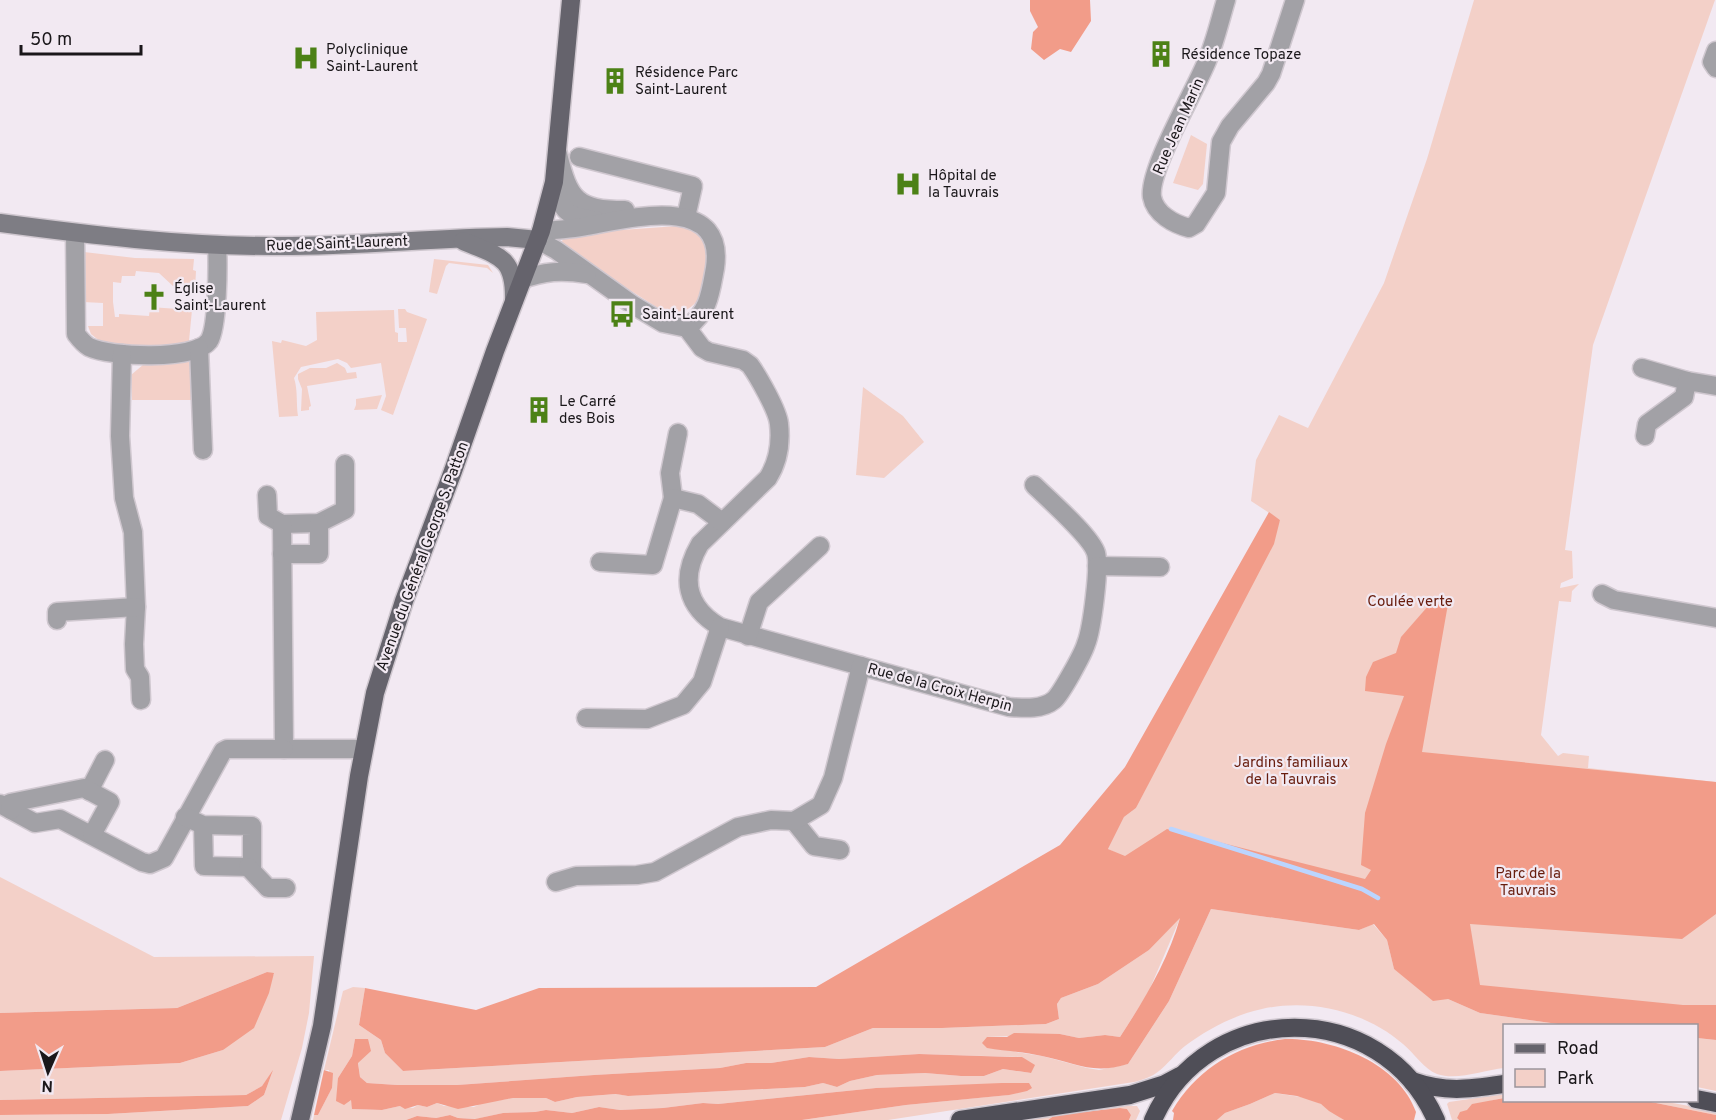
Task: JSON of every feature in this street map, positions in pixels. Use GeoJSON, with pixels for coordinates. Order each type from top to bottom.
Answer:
{"type":"FeatureCollection","features":[{"type":"Feature","properties":{"kind":"highway"},"geometry":{"type":"LineString","coordinates":[[960,1120],[1130,1095],[1182,1076],[1215,1049],[1235,1039],[1255,1032],[1298,1027],[1341,1034],[1361,1042],[1397,1066],[1412,1081],[1433,1115]]}},
{"type":"Feature","properties":{"kind":"highway"},"geometry":{"type":"LineString","coordinates":[[1156,1115],[1182,1076]]}},
{"type":"Feature","properties":{"kind":"highway"},"geometry":{"type":"LineString","coordinates":[[1412,1081],[1445,1090],[1503,1084]]}},
{"type":"Feature","properties":{"kind":"highway"},"geometry":{"type":"LineString","coordinates":[[1698,1099],[1716,1103]]}},
{"type":"Feature","properties":{"kind":"main road","name":"Avenue du Général George S. Patton"},"geometry":{"type":"LineString","coordinates":[[300,1120],[326,1006],[363,749],[381,668],[521,280],[540,235],[554,182],[571,0]]}},
{"type":"Feature","properties":{"kind":"street","name":"Rue Jean Marin"},"geometry":{"type":"LineString","coordinates":[[1226,0],[1207,60],[1169,142],[1153,184],[1153,201],[1161,214],[1189,228],[1196,224],[1215,193],[1221,142],[1230,126],[1266,83],[1274,66],[1295,0]]}},
{"type":"Feature","properties":{"kind":"street"},"geometry":{"type":"LineString","coordinates":[[1716,51],[1712,62],[1716,68]]}},
{"type":"Feature","properties":{"kind":"street"},"geometry":{"type":"LineString","coordinates":[[540,235],[590,275],[663,323],[687,328],[705,309],[716,260],[713,238],[708,230],[686,217],[649,212],[603,210],[585,205],[570,192],[557,152]]}},
{"type":"Feature","properties":{"kind":"street"},"geometry":{"type":"LineString","coordinates":[[579,157],[693,186],[686,217]]}},
{"type":"Feature","properties":{"kind":"street"},"geometry":{"type":"LineString","coordinates":[[554,182],[561,206],[566,211],[578,217],[603,222]]}},
{"type":"Feature","properties":{"kind":"street"},"geometry":{"type":"LineString","coordinates":[[540,235],[603,222],[663,215]]}},
{"type":"Feature","properties":{"kind":"street","name":"Rue de Saint-Laurent"},"geometry":{"type":"LineString","coordinates":[[0,223],[134,240],[217,245],[284,246],[540,235]]}},
{"type":"Feature","properties":{"kind":"street"},"geometry":{"type":"LineString","coordinates":[[75,233],[75,334],[87,346],[122,354],[170,355],[199,348],[208,342],[214,331],[217,245]]}},
{"type":"Feature","properties":{"kind":"street","name":"Rue de Saint-Laurent"},"geometry":{"type":"LineString","coordinates":[[456,238],[492,253],[506,263],[513,276],[514,300]]}},
{"type":"Feature","properties":{"kind":"street"},"geometry":{"type":"LineString","coordinates":[[521,280],[558,271],[590,275]]}},
{"type":"Feature","properties":{"kind":"street","name":"Rue de la Croix Herpin"},"geometry":{"type":"LineString","coordinates":[[687,328],[702,348],[709,352],[743,360],[750,365],[779,424],[777,459],[768,478],[700,544],[692,557],[688,585],[691,597],[695,606],[709,621],[720,627],[1009,707],[1041,706],[1054,700],[1086,647],[1097,566],[1096,552],[1089,540],[1034,485]]}},
{"type":"Feature","properties":{"kind":"street"},"geometry":{"type":"LineString","coordinates":[[199,348],[203,450]]}},
{"type":"Feature","properties":{"kind":"street"},"geometry":{"type":"LineString","coordinates":[[122,354],[120,436],[124,498],[133,532],[136,608],[135,669],[140,677],[141,700]]}},
{"type":"Feature","properties":{"kind":"street"},"geometry":{"type":"LineString","coordinates":[[1642,368],[1687,381],[1716,386]]}},
{"type":"Feature","properties":{"kind":"street"},"geometry":{"type":"LineString","coordinates":[[1645,436],[1647,424],[1684,397],[1687,381]]}},
{"type":"Feature","properties":{"kind":"street"},"geometry":{"type":"LineString","coordinates":[[600,562],[653,565],[673,498],[670,473],[678,434]]}},
{"type":"Feature","properties":{"kind":"street"},"geometry":{"type":"LineString","coordinates":[[267,495],[268,516],[282,524],[319,524],[345,510],[345,464]]}},
{"type":"Feature","properties":{"kind":"street"},"geometry":{"type":"LineString","coordinates":[[673,498],[698,504],[722,522]]}},
{"type":"Feature","properties":{"kind":"street"},"geometry":{"type":"LineString","coordinates":[[282,524],[284,749]]}},
{"type":"Feature","properties":{"kind":"street"},"geometry":{"type":"LineString","coordinates":[[282,554],[319,554],[319,524]]}},
{"type":"Feature","properties":{"kind":"street"},"geometry":{"type":"LineString","coordinates":[[748,636],[759,602],[820,546]]}},
{"type":"Feature","properties":{"kind":"street"},"geometry":{"type":"LineString","coordinates":[[1097,566],[1160,567]]}},
{"type":"Feature","properties":{"kind":"street"},"geometry":{"type":"LineString","coordinates":[[1602,594],[1614,600],[1716,618]]}},
{"type":"Feature","properties":{"kind":"street"},"geometry":{"type":"LineString","coordinates":[[57,620],[57,612],[136,608]]}},
{"type":"Feature","properties":{"kind":"street"},"geometry":{"type":"LineString","coordinates":[[586,718],[647,719],[683,705],[702,682],[720,627]]}},
{"type":"Feature","properties":{"kind":"street","name":"Rue de la Croix Herpin"},"geometry":{"type":"LineString","coordinates":[[556,882],[576,876],[637,875],[655,872],[738,827],[771,820],[794,821],[821,805],[833,778],[861,666]]}},
{"type":"Feature","properties":{"kind":"street"},"geometry":{"type":"LineString","coordinates":[[92,836],[110,802],[84,788],[10,803],[5,807],[35,823],[60,819],[92,836],[141,862],[150,864],[164,858],[223,751],[227,749],[363,749]]}},
{"type":"Feature","properties":{"kind":"street"},"geometry":{"type":"LineString","coordinates":[[89,791],[105,760]]}},
{"type":"Feature","properties":{"kind":"street"},"geometry":{"type":"LineString","coordinates":[[185,817],[203,825],[252,826],[252,867],[204,866],[203,825]]}},
{"type":"Feature","properties":{"kind":"street"},"geometry":{"type":"LineString","coordinates":[[794,821],[814,846],[840,850]]}},
{"type":"Feature","properties":{"kind":"street"},"geometry":{"type":"LineString","coordinates":[[248,867],[268,888],[286,888]]}},
{"type":"Feature","properties":{"kind":"green space"},"geometry":{"type":"Polygon","coordinates":[[[1030,0],[1090,0],[1091,21],[1071,52],[1060,49],[1044,60],[1031,49],[1033,32],[1038,27],[1030,11],[1030,0]]]}},
{"type":"Feature","properties":{"kind":"green space","name":"Coulée verte"},"geometry":{"type":"Polygon","coordinates":[[[1474,0],[1715,0],[1593,345],[1565,550],[1572,551],[1573,578],[1561,583],[1560,588],[1579,584],[1572,591],[1571,602],[1559,601],[1541,735],[1558,756],[1563,753],[1589,756],[1588,768],[1716,782],[1716,1017],[1473,997],[1384,913],[1181,884],[1108,849],[1124,817],[1136,808],[1280,520],[1251,501],[1256,460],[1279,415],[1308,428],[1384,283],[1427,159],[1474,0]]]}},
{"type":"Feature","properties":{"kind":"green space"},"geometry":{"type":"Polygon","coordinates":[[[1191,135],[1207,144],[1203,184],[1198,190],[1173,183],[1191,135]]]}},
{"type":"Feature","properties":{"kind":"green space"},"geometry":{"type":"Polygon","coordinates":[[[678,226],[692,229],[706,241],[706,267],[702,292],[696,302],[688,309],[676,312],[661,310],[561,246],[564,234],[678,226]]]}},
{"type":"Feature","properties":{"kind":"green space"},"geometry":{"type":"Polygon","coordinates":[[[84,252],[135,258],[194,259],[195,289],[189,289],[189,284],[173,286],[159,273],[136,271],[135,276],[122,276],[121,283],[113,282],[115,317],[119,317],[119,314],[149,316],[150,307],[192,310],[189,341],[166,348],[131,348],[102,343],[91,334],[88,326],[103,326],[103,303],[83,302],[84,252]]]}},
{"type":"Feature","properties":{"kind":"green space"},"geometry":{"type":"Polygon","coordinates":[[[434,259],[488,265],[493,273],[487,268],[449,263],[437,294],[429,292],[434,259]]]}},
{"type":"Feature","properties":{"kind":"green space"},"geometry":{"type":"Polygon","coordinates":[[[398,309],[405,309],[407,312],[427,319],[393,415],[381,410],[386,396],[381,363],[351,368],[347,363],[338,359],[301,367],[294,378],[298,416],[279,417],[272,341],[281,343],[282,340],[306,346],[317,340],[316,312],[394,310],[398,342],[407,342],[406,328],[399,328],[398,309]]]}},
{"type":"Feature","properties":{"kind":"green space"},"geometry":{"type":"Polygon","coordinates":[[[150,359],[190,359],[192,400],[132,400],[131,375],[150,359]]]}},
{"type":"Feature","properties":{"kind":"green space"},"geometry":{"type":"Polygon","coordinates":[[[337,363],[345,368],[347,373],[356,372],[357,378],[307,386],[311,406],[309,410],[301,411],[302,389],[298,374],[310,368],[326,368],[337,363]]]}},
{"type":"Feature","properties":{"kind":"green space"},"geometry":{"type":"Polygon","coordinates":[[[863,387],[903,416],[924,442],[884,478],[856,475],[863,387]]]}},
{"type":"Feature","properties":{"kind":"green space"},"geometry":{"type":"Polygon","coordinates":[[[382,395],[377,409],[354,410],[356,399],[382,395]]]}},
{"type":"Feature","properties":{"kind":"green space","name":"Parc de la Tauvrais"},"geometry":{"type":"Polygon","coordinates":[[[1269,512],[1280,520],[1274,544],[1136,808],[1124,817],[1108,849],[1125,856],[1167,829],[1365,879],[1371,870],[1361,865],[1365,813],[1386,744],[1404,696],[1365,691],[1366,677],[1373,662],[1396,653],[1401,637],[1429,605],[1448,604],[1422,752],[1716,782],[1716,914],[1682,939],[1470,924],[1480,985],[1683,1005],[1716,1005],[1716,1040],[1698,1038],[1698,1024],[1558,1024],[1480,1013],[1448,999],[1433,1001],[1394,969],[1387,940],[1374,924],[1359,930],[1211,909],[1169,1001],[1128,1064],[1115,1067],[1084,1067],[1035,1055],[987,1048],[982,1043],[987,1037],[1007,1037],[1014,1033],[1060,1034],[1079,1038],[1105,1035],[1120,1037],[1162,965],[1180,918],[1149,950],[1098,984],[1061,998],[1057,1004],[1059,1019],[1046,1024],[873,1028],[825,1047],[403,1071],[385,1053],[381,1040],[359,1025],[365,988],[476,1010],[539,988],[816,987],[1060,845],[1125,767],[1269,512]]]}},
{"type":"Feature","properties":{"kind":"green space"},"geometry":{"type":"Polygon","coordinates":[[[0,877],[154,957],[314,956],[309,1013],[302,1048],[281,1120],[0,1120],[0,1115],[108,1114],[248,1106],[264,1095],[272,1073],[262,1086],[246,1095],[0,1100],[0,1071],[180,1063],[223,1050],[274,974],[267,972],[177,1008],[0,1013],[0,877]]]}},
{"type":"Feature","properties":{"kind":"green space"},"geometry":{"type":"Polygon","coordinates":[[[1211,909],[1359,930],[1373,924],[1387,940],[1394,969],[1448,999],[1480,1013],[1558,1024],[1503,1024],[1503,1068],[1462,1076],[1437,1074],[1388,1033],[1372,1023],[1337,1010],[1300,1005],[1262,1009],[1231,1019],[1212,1028],[1185,1046],[1150,1077],[1134,1082],[888,1120],[802,1120],[906,1105],[1008,1095],[1029,1083],[876,1088],[663,1108],[620,1110],[599,1107],[572,1113],[546,1110],[503,1113],[476,1119],[450,1115],[436,1118],[417,1116],[406,1120],[313,1120],[332,1088],[329,1070],[324,1070],[343,991],[353,987],[365,988],[359,1025],[381,1040],[385,1053],[403,1071],[825,1047],[873,1028],[1046,1024],[1059,1019],[1057,1004],[1061,998],[1098,984],[1149,950],[1181,916],[1148,993],[1120,1037],[1105,1035],[1079,1038],[1060,1034],[987,1037],[1016,1052],[1042,1056],[1087,1068],[1099,1070],[1128,1064],[1169,1001],[1211,909]],[[355,1039],[352,1056],[338,1078],[351,1100],[353,1109],[382,1110],[400,1106],[413,1108],[418,1105],[427,1107],[437,1103],[444,1106],[474,1107],[482,1103],[513,1098],[546,1098],[555,1102],[577,1097],[617,1094],[628,1096],[805,1087],[823,1083],[837,1087],[850,1081],[877,1075],[925,1073],[984,1076],[1003,1069],[1031,1073],[1022,1057],[919,1054],[839,1059],[809,1057],[720,1068],[457,1085],[367,1083],[360,1077],[355,1039]]]}},
{"type":"Feature","properties":{"kind":"green space"},"geometry":{"type":"Polygon","coordinates":[[[267,972],[274,973],[269,993],[254,1028],[223,1050],[180,1063],[0,1071],[0,1013],[177,1008],[267,972]]]}},
{"type":"Feature","properties":{"kind":"green space"},"geometry":{"type":"Polygon","coordinates":[[[1698,1038],[1716,1040],[1716,1091],[1698,1087],[1698,1038]]]}},
{"type":"Feature","properties":{"kind":"green space"},"geometry":{"type":"Polygon","coordinates":[[[355,1039],[368,1039],[371,1051],[358,1063],[360,1077],[367,1083],[397,1085],[457,1085],[720,1068],[809,1057],[839,1059],[919,1054],[1022,1057],[1035,1065],[1031,1073],[1003,1069],[984,1076],[925,1073],[877,1075],[850,1081],[837,1087],[823,1083],[805,1087],[628,1096],[616,1094],[577,1097],[555,1102],[546,1098],[513,1098],[458,1109],[437,1103],[427,1107],[418,1105],[405,1109],[400,1106],[382,1110],[352,1109],[351,1100],[344,1105],[336,1101],[338,1078],[352,1056],[355,1039]]]}},
{"type":"Feature","properties":{"kind":"green space"},"geometry":{"type":"Polygon","coordinates":[[[1285,1039],[1323,1043],[1362,1057],[1380,1067],[1407,1095],[1416,1112],[1414,1120],[1344,1120],[1321,1104],[1297,1096],[1275,1093],[1225,1113],[1217,1120],[1173,1120],[1172,1111],[1182,1096],[1206,1071],[1235,1053],[1267,1042],[1285,1039]]]}},
{"type":"Feature","properties":{"kind":"green space"},"geometry":{"type":"Polygon","coordinates":[[[273,1070],[264,1095],[248,1106],[108,1114],[0,1115],[0,1100],[246,1095],[262,1086],[273,1070]]]}},
{"type":"Feature","properties":{"kind":"green space"},"geometry":{"type":"Polygon","coordinates":[[[324,1070],[333,1073],[332,1088],[318,1115],[314,1115],[324,1070]]]}},
{"type":"Feature","properties":{"kind":"green space"},"geometry":{"type":"Polygon","coordinates":[[[1029,1083],[1032,1088],[1009,1095],[906,1105],[802,1120],[406,1120],[417,1116],[436,1118],[450,1115],[475,1119],[503,1113],[546,1110],[572,1113],[599,1107],[620,1110],[663,1108],[876,1088],[1029,1083]]]}},
{"type":"Feature","properties":{"kind":"green space"},"geometry":{"type":"Polygon","coordinates":[[[1275,1093],[1314,1101],[1344,1120],[1217,1120],[1225,1113],[1275,1093]]]}},
{"type":"Feature","properties":{"kind":"green space"},"geometry":{"type":"Polygon","coordinates":[[[1503,1094],[1503,1098],[1480,1105],[1457,1118],[1459,1120],[1452,1120],[1447,1104],[1503,1094]]]}},
{"type":"Feature","properties":{"kind":"green space"},"geometry":{"type":"Polygon","coordinates":[[[1503,1098],[1503,1102],[1651,1102],[1716,1115],[1716,1120],[1459,1120],[1457,1118],[1460,1112],[1467,1110],[1472,1104],[1503,1098]]]}},
{"type":"Feature","properties":{"kind":"green space"},"geometry":{"type":"Polygon","coordinates":[[[1651,1102],[1667,1102],[1716,1111],[1716,1115],[1651,1102]]]}},
{"type":"Feature","properties":{"kind":"green space"},"geometry":{"type":"Polygon","coordinates":[[[1127,1106],[1137,1106],[1140,1111],[1136,1120],[1129,1120],[1131,1115],[1127,1109],[1120,1108],[1055,1115],[1048,1120],[1012,1120],[1127,1106]]]}},
{"type":"Feature","properties":{"kind":"green space"},"geometry":{"type":"Polygon","coordinates":[[[1127,1109],[1131,1115],[1129,1120],[1048,1120],[1055,1115],[1127,1109]]]}},
{"type":"Feature","properties":{"kind":"waterway"},"geometry":{"type":"LineString","coordinates":[[1171,829],[1362,889],[1378,898]]}},
{"type":"Feature","properties":{"kind":"place","name":"Résidence Topaze"},"geometry":{"type":"Point","coordinates":[1161,54]}},
{"type":"Feature","properties":{"kind":"place","name":"Polyclinique Saint-Laurent"},"geometry":{"type":"Point","coordinates":[306,58]}},
{"type":"Feature","properties":{"kind":"place","name":"Résidence Parc Saint-Laurent"},"geometry":{"type":"Point","coordinates":[615,81]}},
{"type":"Feature","properties":{"kind":"place","name":"Hôpital de la Tauvrais"},"geometry":{"type":"Point","coordinates":[908,184]}},
{"type":"Feature","properties":{"kind":"place","name":"Église Saint-Laurent"},"geometry":{"type":"Point","coordinates":[154,297]}},
{"type":"Feature","properties":{"kind":"place","name":"Saint-Laurent"},"geometry":{"type":"Point","coordinates":[622,314]}},
{"type":"Feature","properties":{"kind":"place","name":"Le Carré des Bois"},"geometry":{"type":"Point","coordinates":[539,410]}},
{"type":"Feature","properties":{"kind":"park label","name":"Jardins familiaux de la Tauvrais"},"geometry":{"type":"Point","coordinates":[1291,770]}}]}
